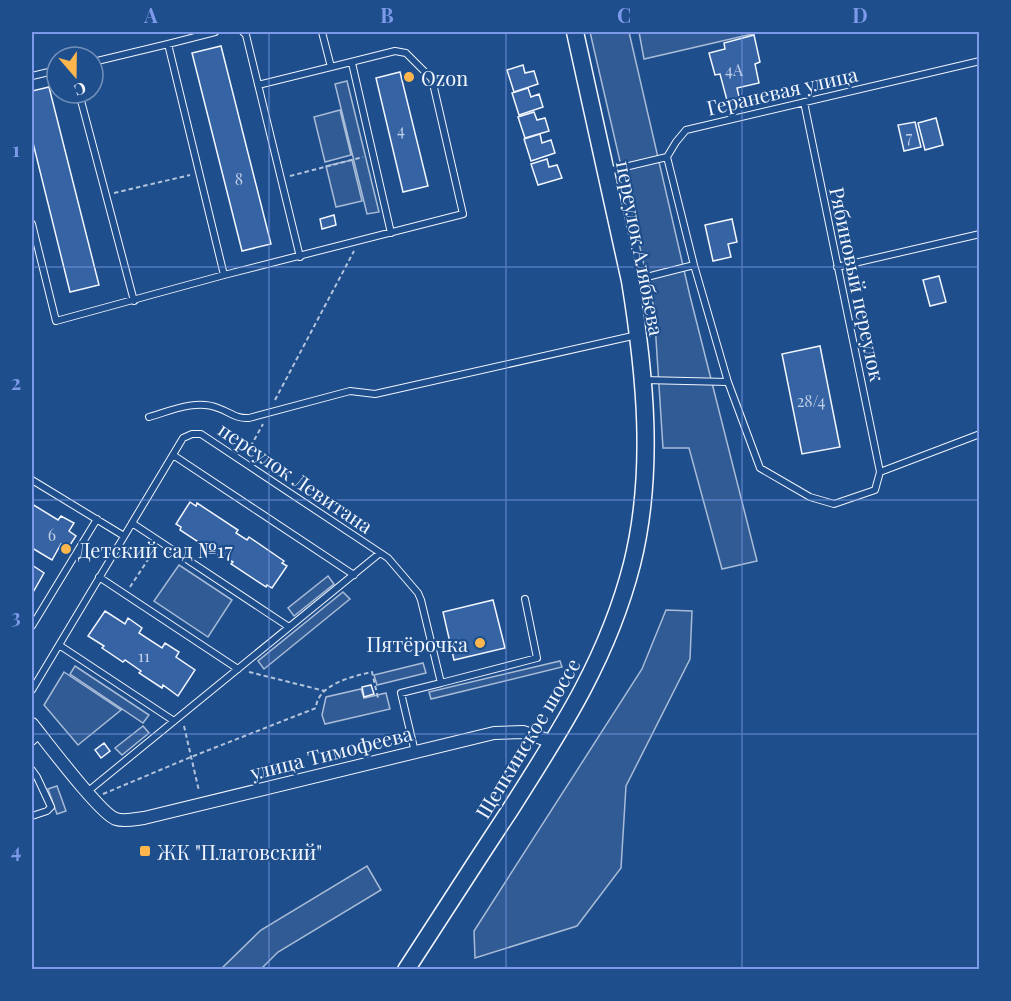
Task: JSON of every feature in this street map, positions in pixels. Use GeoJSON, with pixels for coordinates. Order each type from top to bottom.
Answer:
{"type":"FeatureCollection","features":[{"type":"Feature","properties":{"kind":"main road","name":"переулок Алябьева"},"geometry":{"type":"LineString","coordinates":[[575,32],[630,281],[643,380],[645,474]]}},
{"type":"Feature","properties":{"kind":"main road","name":"Щепкинское шоссе"},"geometry":{"type":"LineString","coordinates":[[406,969],[553,742],[580,698],[595,667],[622,600],[632,563],[640,522],[645,474]]}},
{"type":"Feature","properties":{"kind":"street"},"geometry":{"type":"LineString","coordinates":[[32,724],[36,739],[90,795]]}},
{"type":"Feature","properties":{"kind":"street","name":"улица Тимофеева"},"geometry":{"type":"LineString","coordinates":[[90,795],[117,820],[144,818],[494,733],[510,731],[532,734],[553,742]]}},
{"type":"Feature","properties":{"kind":"lane"},"geometry":{"type":"LineString","coordinates":[[105,59],[215,32]]}},
{"type":"Feature","properties":{"kind":"lane"},"geometry":{"type":"LineString","coordinates":[[243,32],[246,35],[300,257]]}},
{"type":"Feature","properties":{"kind":"lane"},"geometry":{"type":"LineString","coordinates":[[322,32],[331,67]]}},
{"type":"Feature","properties":{"kind":"lane"},"geometry":{"type":"LineString","coordinates":[[168,44],[224,275]]}},
{"type":"Feature","properties":{"kind":"lane"},"geometry":{"type":"LineString","coordinates":[[32,224],[56,321],[224,275],[460,216],[464,211],[432,79],[406,53],[395,51],[258,85]]}},
{"type":"Feature","properties":{"kind":"lane","name":"Гераневая улица"},"geometry":{"type":"LineString","coordinates":[[667,157],[686,130],[980,62]]}},
{"type":"Feature","properties":{"kind":"lane"},"geometry":{"type":"LineString","coordinates":[[352,63],[391,233]]}},
{"type":"Feature","properties":{"kind":"lane","name":"Рябиновый переулок"},"geometry":{"type":"LineString","coordinates":[[804,102],[880,472]]}},
{"type":"Feature","properties":{"kind":"lane"},"geometry":{"type":"LineString","coordinates":[[82,105],[134,301]]}},
{"type":"Feature","properties":{"kind":"lane"},"geometry":{"type":"LineString","coordinates":[[606,171],[667,157],[694,265],[728,382],[760,468],[810,497],[834,504],[875,490],[880,472],[980,434]]}},
{"type":"Feature","properties":{"kind":"lane"},"geometry":{"type":"LineString","coordinates":[[837,267],[980,234]]}},
{"type":"Feature","properties":{"kind":"lane"},"geometry":{"type":"LineString","coordinates":[[630,281],[694,265]]}},
{"type":"Feature","properties":{"kind":"lane"},"geometry":{"type":"LineString","coordinates":[[149,417],[203,404],[219,408],[241,419],[350,391],[375,394],[638,335]]}},
{"type":"Feature","properties":{"kind":"lane"},"geometry":{"type":"LineString","coordinates":[[643,380],[728,382]]}},
{"type":"Feature","properties":{"kind":"lane","name":"переулок Левитана"},"geometry":{"type":"LineString","coordinates":[[173,455],[183,438],[192,434],[201,434],[388,558],[420,596],[441,683]]}},
{"type":"Feature","properties":{"kind":"lane"},"geometry":{"type":"LineString","coordinates":[[32,690],[173,455],[354,575]]}},
{"type":"Feature","properties":{"kind":"lane"},"geometry":{"type":"LineString","coordinates":[[32,480],[124,536]]}},
{"type":"Feature","properties":{"kind":"lane"},"geometry":{"type":"LineString","coordinates":[[32,626],[97,519]]}},
{"type":"Feature","properties":{"kind":"lane"},"geometry":{"type":"LineString","coordinates":[[132,523],[289,627]]}},
{"type":"Feature","properties":{"kind":"lane"},"geometry":{"type":"LineString","coordinates":[[90,795],[174,721],[380,553]]}},
{"type":"Feature","properties":{"kind":"lane"},"geometry":{"type":"LineString","coordinates":[[99,577],[238,669]]}},
{"type":"Feature","properties":{"kind":"lane"},"geometry":{"type":"LineString","coordinates":[[415,752],[401,693],[537,658],[525,599]]}},
{"type":"Feature","properties":{"kind":"lane"},"geometry":{"type":"LineString","coordinates":[[59,645],[174,721]]}},
{"type":"Feature","properties":{"kind":"lane"},"geometry":{"type":"LineString","coordinates":[[32,770],[51,807],[47,811],[32,816]]}},
{"type":"Feature","properties":{"kind":"path"},"geometry":{"type":"LineString","coordinates":[[282,179],[373,155]]}},
{"type":"Feature","properties":{"kind":"path"},"geometry":{"type":"LineString","coordinates":[[106,195],[199,173]]}},
{"type":"Feature","properties":{"kind":"path"},"geometry":{"type":"LineString","coordinates":[[242,461],[360,241]]}},
{"type":"Feature","properties":{"kind":"path"},"geometry":{"type":"LineString","coordinates":[[125,594],[160,542]]}},
{"type":"Feature","properties":{"kind":"path"},"geometry":{"type":"LineString","coordinates":[[238,669],[326,691]]}},
{"type":"Feature","properties":{"kind":"path"},"geometry":{"type":"LineString","coordinates":[[90,795],[316,708],[316,703],[326,691],[342,680],[372,672],[378,698]]}},
{"type":"Feature","properties":{"kind":"path"},"geometry":{"type":"LineString","coordinates":[[182,715],[202,804]]}},
{"type":"Feature","properties":{"kind":"shaded area"},"geometry":{"type":"Polygon","coordinates":[[[590,32],[629,32],[690,296],[757,561],[722,569],[689,448],[663,448],[654,308],[590,32]]]}},
{"type":"Feature","properties":{"kind":"shaded area"},"geometry":{"type":"Polygon","coordinates":[[[639,32],[761,32],[644,59],[639,32]]]}},
{"type":"Feature","properties":{"kind":"shaded area"},"geometry":{"type":"Polygon","coordinates":[[[347,81],[379,212],[367,214],[335,84],[347,81]]]}},
{"type":"Feature","properties":{"kind":"shaded area"},"geometry":{"type":"Polygon","coordinates":[[[340,110],[351,155],[325,162],[314,117],[340,110]]]}},
{"type":"Feature","properties":{"kind":"shaded area"},"geometry":{"type":"Polygon","coordinates":[[[352,160],[362,201],[336,207],[326,166],[352,160]]]}},
{"type":"Feature","properties":{"kind":"shaded area"},"geometry":{"type":"Polygon","coordinates":[[[179,565],[232,600],[208,637],[154,601],[179,565]]]}},
{"type":"Feature","properties":{"kind":"shaded area"},"geometry":{"type":"Polygon","coordinates":[[[328,576],[334,584],[294,616],[288,608],[328,576]]]}},
{"type":"Feature","properties":{"kind":"shaded area"},"geometry":{"type":"Polygon","coordinates":[[[343,592],[350,599],[264,669],[258,661],[343,592]]]}},
{"type":"Feature","properties":{"kind":"shaded area"},"geometry":{"type":"Polygon","coordinates":[[[666,610],[692,611],[690,659],[626,786],[621,868],[577,926],[475,958],[474,931],[642,669],[666,610]]]}},
{"type":"Feature","properties":{"kind":"shaded area"},"geometry":{"type":"Polygon","coordinates":[[[560,661],[562,667],[431,699],[429,692],[560,661]]]}},
{"type":"Feature","properties":{"kind":"shaded area"},"geometry":{"type":"Polygon","coordinates":[[[423,663],[426,673],[377,685],[374,675],[423,663]]]}},
{"type":"Feature","properties":{"kind":"shaded area"},"geometry":{"type":"Polygon","coordinates":[[[75,666],[149,715],[143,723],[70,674],[75,666]]]}},
{"type":"Feature","properties":{"kind":"shaded area"},"geometry":{"type":"Polygon","coordinates":[[[64,672],[121,710],[78,745],[44,705],[64,672]]]}},
{"type":"Feature","properties":{"kind":"shaded area"},"geometry":{"type":"Polygon","coordinates":[[[361,689],[364,698],[386,693],[390,709],[325,724],[322,715],[326,697],[361,689]]]}},
{"type":"Feature","properties":{"kind":"shaded area"},"geometry":{"type":"Polygon","coordinates":[[[143,726],[149,733],[122,755],[115,748],[143,726]]]}},
{"type":"Feature","properties":{"kind":"shaded area"},"geometry":{"type":"Polygon","coordinates":[[[57,786],[66,811],[57,814],[48,789],[57,786]]]}},
{"type":"Feature","properties":{"kind":"shaded area"},"geometry":{"type":"Polygon","coordinates":[[[367,866],[381,890],[278,952],[261,969],[221,969],[261,930],[367,866]]]}},
{"type":"Feature","properties":{"kind":"building"},"geometry":{"type":"Polygon","coordinates":[[[754,35],[760,62],[755,64],[759,83],[737,88],[740,101],[728,104],[720,74],[715,75],[709,53],[725,49],[724,43],[754,35]]]}},
{"type":"Feature","properties":{"kind":"building"},"geometry":{"type":"Polygon","coordinates":[[[221,46],[271,244],[242,251],[192,53],[221,46]]]}},
{"type":"Feature","properties":{"kind":"building"},"geometry":{"type":"Polygon","coordinates":[[[523,65],[525,73],[534,71],[538,84],[514,92],[507,70],[523,65]]]}},
{"type":"Feature","properties":{"kind":"building"},"geometry":{"type":"Polygon","coordinates":[[[400,72],[428,186],[403,192],[376,78],[400,72]]]}},
{"type":"Feature","properties":{"kind":"building"},"geometry":{"type":"Polygon","coordinates":[[[45,88],[45,105],[54,105],[99,285],[70,292],[32,139],[32,91],[45,88]]]}},
{"type":"Feature","properties":{"kind":"building"},"geometry":{"type":"Polygon","coordinates":[[[528,88],[531,97],[539,94],[543,107],[519,115],[512,93],[528,88]]]}},
{"type":"Feature","properties":{"kind":"building"},"geometry":{"type":"Polygon","coordinates":[[[534,112],[537,120],[545,118],[549,131],[525,138],[518,117],[534,112]]]}},
{"type":"Feature","properties":{"kind":"building"},"geometry":{"type":"Polygon","coordinates":[[[936,118],[943,145],[925,150],[918,123],[936,118]]]}},
{"type":"Feature","properties":{"kind":"building"},"geometry":{"type":"Polygon","coordinates":[[[915,122],[921,147],[904,151],[898,125],[915,122]]]}},
{"type":"Feature","properties":{"kind":"building"},"geometry":{"type":"Polygon","coordinates":[[[540,134],[542,143],[551,140],[555,153],[531,161],[524,139],[540,134]]]}},
{"type":"Feature","properties":{"kind":"building"},"geometry":{"type":"Polygon","coordinates":[[[547,159],[549,167],[557,165],[562,178],[538,185],[531,164],[547,159]]]}},
{"type":"Feature","properties":{"kind":"building"},"geometry":{"type":"Polygon","coordinates":[[[334,215],[336,225],[322,229],[320,219],[334,215]]]}},
{"type":"Feature","properties":{"kind":"building"},"geometry":{"type":"Polygon","coordinates":[[[732,219],[737,242],[728,244],[731,257],[713,261],[705,225],[732,219]]]}},
{"type":"Feature","properties":{"kind":"building"},"geometry":{"type":"Polygon","coordinates":[[[939,276],[946,302],[930,306],[923,280],[939,276]]]}},
{"type":"Feature","properties":{"kind":"building"},"geometry":{"type":"Polygon","coordinates":[[[820,346],[840,447],[802,454],[782,354],[820,346]]]}},
{"type":"Feature","properties":{"kind":"building"},"geometry":{"type":"Polygon","coordinates":[[[190,502],[196,506],[197,503],[238,530],[236,533],[247,540],[249,537],[284,561],[282,563],[287,566],[272,588],[267,585],[266,587],[231,564],[233,562],[222,555],[221,557],[180,530],[181,527],[176,524],[190,502]]]}},
{"type":"Feature","properties":{"kind":"building"},"geometry":{"type":"Polygon","coordinates":[[[32,504],[58,520],[61,516],[74,523],[69,531],[76,536],[68,548],[61,544],[52,560],[32,548],[32,504]]]}},
{"type":"Feature","properties":{"kind":"building"},"geometry":{"type":"Polygon","coordinates":[[[32,565],[44,573],[32,594],[32,565]]]}},
{"type":"Feature","properties":{"kind":"building"},"geometry":{"type":"Polygon","coordinates":[[[493,600],[505,648],[454,660],[443,612],[493,600]]]}},
{"type":"Feature","properties":{"kind":"building"},"geometry":{"type":"Polygon","coordinates":[[[105,611],[125,624],[128,618],[142,628],[139,633],[162,648],[165,643],[179,652],[176,657],[195,670],[178,696],[163,685],[162,688],[139,673],[141,671],[125,660],[123,662],[88,636],[105,611]]]}},
{"type":"Feature","properties":{"kind":"building"},"geometry":{"type":"Polygon","coordinates":[[[371,685],[374,694],[364,697],[362,687],[371,685]]]}},
{"type":"Feature","properties":{"kind":"building"},"geometry":{"type":"Polygon","coordinates":[[[104,743],[110,751],[101,758],[95,750],[104,743]]]}},
{"type":"Feature","properties":{"kind":"place","name":"Ozon"},"geometry":{"type":"Point","coordinates":[409,77]}},
{"type":"Feature","properties":{"kind":"place","name":"Детский сад №17"},"geometry":{"type":"Point","coordinates":[66,549]}},
{"type":"Feature","properties":{"kind":"place","name":"Пятёрочка"},"geometry":{"type":"Point","coordinates":[480,643]}},
{"type":"Feature","properties":{"kind":"place","name":"ЖК \"Платовский\""},"geometry":{"type":"Point","coordinates":[145,851]}}]}
